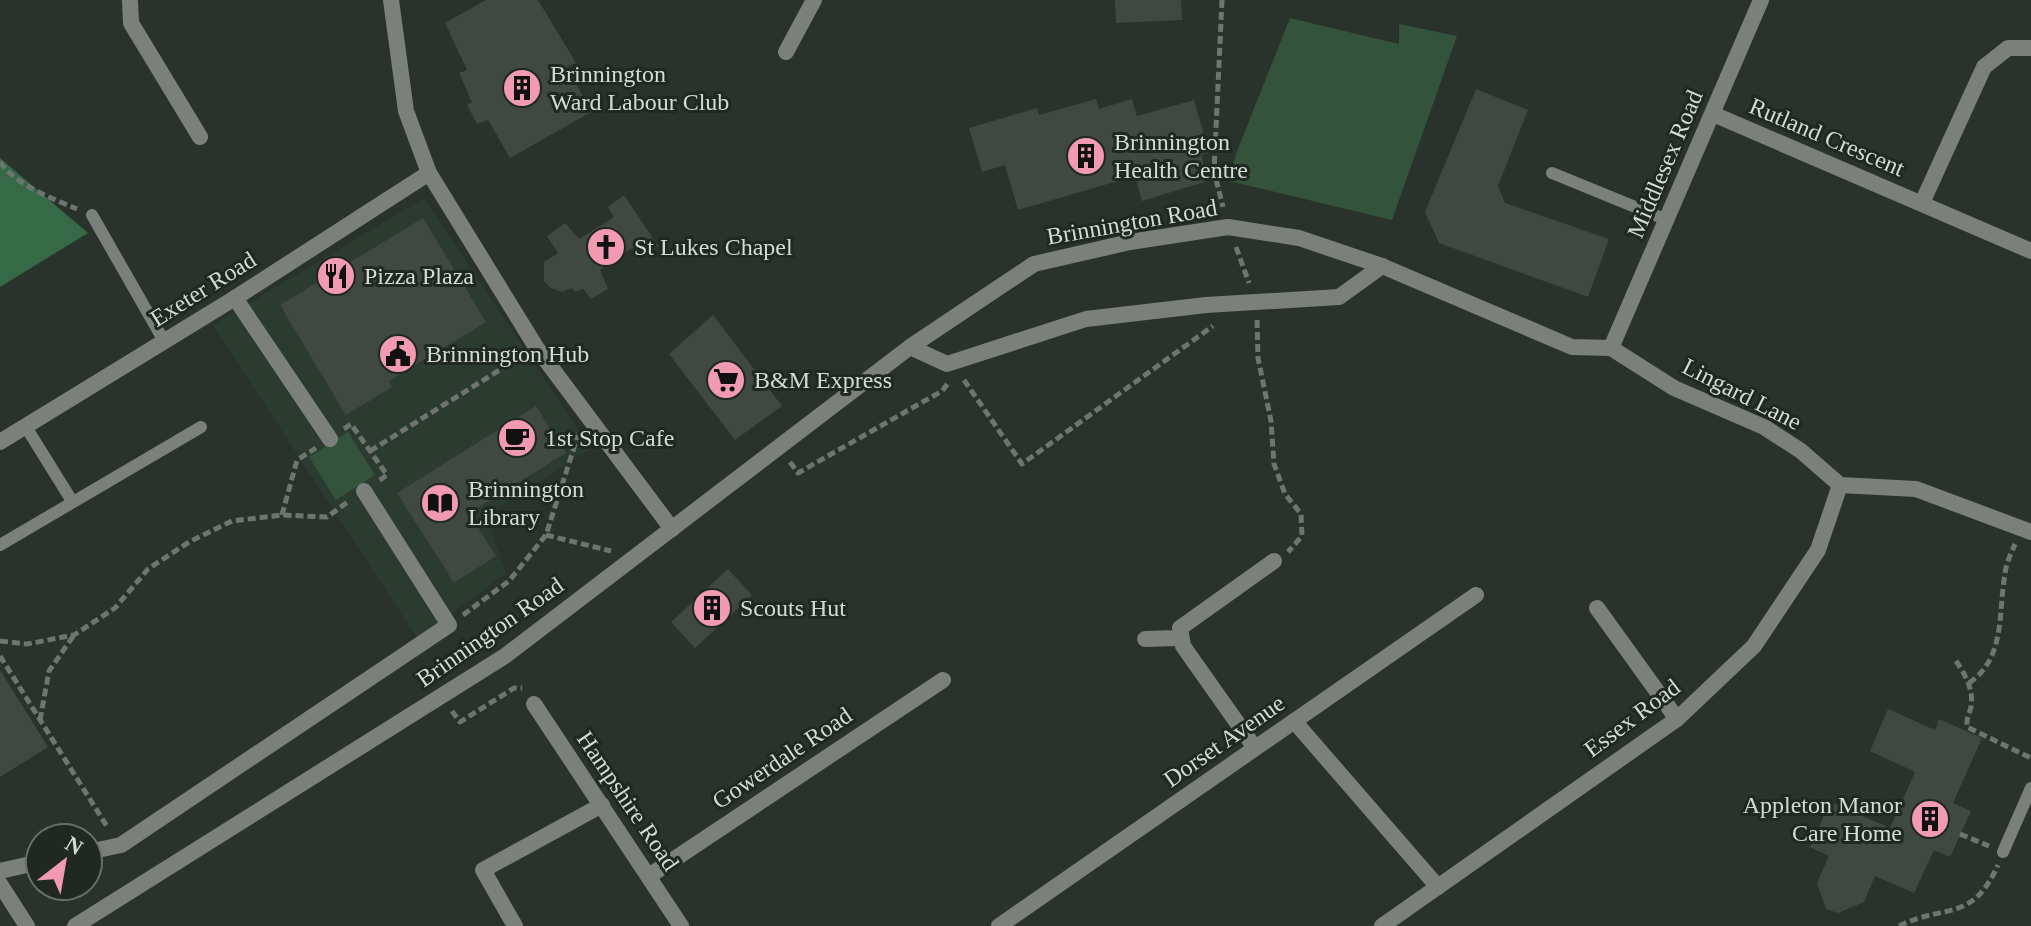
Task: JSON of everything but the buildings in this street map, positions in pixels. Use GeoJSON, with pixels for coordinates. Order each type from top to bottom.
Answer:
{"type":"FeatureCollection","features":[{"type":"Feature","properties":{"kind":"street"},"geometry":{"type":"LineString","coordinates":[[130,0],[131,23],[200,137]]}},
{"type":"Feature","properties":{"kind":"street"},"geometry":{"type":"LineString","coordinates":[[391,0],[406,111],[429,173],[536,347],[672,529]]}},
{"type":"Feature","properties":{"kind":"street"},"geometry":{"type":"LineString","coordinates":[[786,52],[814,0]]}},
{"type":"Feature","properties":{"kind":"street","name":"Middlesex Road"},"geometry":{"type":"LineString","coordinates":[[1611,348],[1761,0]]}},
{"type":"Feature","properties":{"kind":"street","name":"Rutland Crescent"},"geometry":{"type":"LineString","coordinates":[[1922,203],[1984,67],[2008,48],[2031,48]]}},
{"type":"Feature","properties":{"kind":"street","name":"Rutland Crescent"},"geometry":{"type":"LineString","coordinates":[[1713,114],[2031,251]]}},
{"type":"Feature","properties":{"kind":"street","name":"Exeter Road"},"geometry":{"type":"LineString","coordinates":[[0,442],[235,298],[429,173]]}},
{"type":"Feature","properties":{"kind":"street","name":"Brinnington Road"},"geometry":{"type":"LineString","coordinates":[[75,926],[505,656],[910,347],[1034,264],[1130,242],[1228,227],[1299,238],[1382,266],[1572,347],[1611,348]]}},
{"type":"Feature","properties":{"kind":"street"},"geometry":{"type":"LineString","coordinates":[[910,347],[947,364],[1086,319],[1251,302],[1339,297],[1382,266]]}},
{"type":"Feature","properties":{"kind":"street"},"geometry":{"type":"LineString","coordinates":[[235,298],[330,439]]}},
{"type":"Feature","properties":{"kind":"street","name":"Lingard Lane"},"geometry":{"type":"LineString","coordinates":[[1611,348],[1674,388],[1764,427],[1801,451],[1840,485]]}},
{"type":"Feature","properties":{"kind":"street"},"geometry":{"type":"LineString","coordinates":[[1840,485],[1916,489],[2026,530]]}},
{"type":"Feature","properties":{"kind":"street","name":"Essex Road"},"geometry":{"type":"LineString","coordinates":[[1382,926],[1677,719],[1754,646],[1818,550],[1840,485]]}},
{"type":"Feature","properties":{"kind":"street"},"geometry":{"type":"LineString","coordinates":[[104,849],[121,845],[449,625],[364,491]]}},
{"type":"Feature","properties":{"kind":"street"},"geometry":{"type":"LineString","coordinates":[[1255,748],[1183,646],[1180,628],[1274,561]]}},
{"type":"Feature","properties":{"kind":"street","name":"Dorset Avenue"},"geometry":{"type":"LineString","coordinates":[[999,926],[1476,595]]}},
{"type":"Feature","properties":{"kind":"street"},"geometry":{"type":"LineString","coordinates":[[1597,608],[1677,719]]}},
{"type":"Feature","properties":{"kind":"street"},"geometry":{"type":"LineString","coordinates":[[1145,639],[1180,638]]}},
{"type":"Feature","properties":{"kind":"street","name":"Gowerdale Road"},"geometry":{"type":"LineString","coordinates":[[649,876],[943,680]]}},
{"type":"Feature","properties":{"kind":"street","name":"Hampshire Road"},"geometry":{"type":"LineString","coordinates":[[534,704],[681,926]]}},
{"type":"Feature","properties":{"kind":"street"},"geometry":{"type":"LineString","coordinates":[[1294,721],[1438,887]]}},
{"type":"Feature","properties":{"kind":"street"},"geometry":{"type":"LineString","coordinates":[[515,926],[483,870],[602,805]]}},
{"type":"Feature","properties":{"kind":"street"},"geometry":{"type":"LineString","coordinates":[[0,871],[24,866]]}},
{"type":"Feature","properties":{"kind":"street"},"geometry":{"type":"LineString","coordinates":[[0,884],[27,926]]}},
{"type":"Feature","properties":{"kind":"lane"},"geometry":{"type":"LineString","coordinates":[[1552,173],[1667,220]]}},
{"type":"Feature","properties":{"kind":"lane"},"geometry":{"type":"LineString","coordinates":[[92,215],[164,341]]}},
{"type":"Feature","properties":{"kind":"lane"},"geometry":{"type":"LineString","coordinates":[[26,427],[72,501]]}},
{"type":"Feature","properties":{"kind":"lane"},"geometry":{"type":"LineString","coordinates":[[0,545],[201,427]]}},
{"type":"Feature","properties":{"kind":"lane"},"geometry":{"type":"LineString","coordinates":[[2003,852],[2031,788]]}},
{"type":"Feature","properties":{"kind":"path"},"geometry":{"type":"LineString","coordinates":[[1222,0],[1214,171],[1251,302],[1271,421],[1274,464],[1285,494],[1301,514],[1302,536],[1291,550],[1274,561]]}},
{"type":"Feature","properties":{"kind":"path"},"geometry":{"type":"LineString","coordinates":[[0,162],[41,193],[92,215]]}},
{"type":"Feature","properties":{"kind":"path"},"geometry":{"type":"LineString","coordinates":[[952,362],[1022,464],[1251,302]]}},
{"type":"Feature","properties":{"kind":"path"},"geometry":{"type":"LineString","coordinates":[[370,451],[536,347]]}},
{"type":"Feature","properties":{"kind":"path"},"geometry":{"type":"LineString","coordinates":[[778,447],[798,473],[942,391],[951,380],[952,362]]}},
{"type":"Feature","properties":{"kind":"path"},"geometry":{"type":"LineString","coordinates":[[449,625],[509,581],[546,535],[585,412]]}},
{"type":"Feature","properties":{"kind":"path"},"geometry":{"type":"LineString","coordinates":[[40,721],[49,671],[74,635],[115,608],[148,569],[189,542],[232,521],[282,515],[327,517],[387,475],[351,424],[297,460],[282,515]]}},
{"type":"Feature","properties":{"kind":"path"},"geometry":{"type":"LineString","coordinates":[[1969,683],[1982,671],[1996,646],[2005,573],[2026,530]]}},
{"type":"Feature","properties":{"kind":"path"},"geometry":{"type":"LineString","coordinates":[[546,535],[636,556]]}},
{"type":"Feature","properties":{"kind":"path"},"geometry":{"type":"LineString","coordinates":[[0,641],[27,644],[74,635]]}},
{"type":"Feature","properties":{"kind":"path"},"geometry":{"type":"LineString","coordinates":[[0,656],[100,819],[121,845]]}},
{"type":"Feature","properties":{"kind":"path"},"geometry":{"type":"LineString","coordinates":[[1956,661],[1969,683],[1971,705],[1966,718],[1967,727],[2031,758]]}},
{"type":"Feature","properties":{"kind":"path"},"geometry":{"type":"LineString","coordinates":[[460,722],[514,688],[525,690],[534,704]]}},
{"type":"Feature","properties":{"kind":"path"},"geometry":{"type":"LineString","coordinates":[[1899,926],[1967,906],[1976,900],[1991,880],[2003,852],[1960,834]]}},
{"type":"Feature","properties":{"kind":"shaded area"},"geometry":{"type":"Polygon","coordinates":[[[424,198],[591,449],[486,516],[506,574],[417,638],[213,325],[424,198]]]}},
{"type":"Feature","properties":{"kind":"green space"},"geometry":{"type":"Polygon","coordinates":[[[1290,18],[1399,44],[1399,24],[1457,36],[1392,220],[1229,181],[1236,154],[1290,18]]]}},
{"type":"Feature","properties":{"kind":"green space"},"geometry":{"type":"Polygon","coordinates":[[[0,158],[88,233],[0,287],[0,158]]]}},
{"type":"Feature","properties":{"kind":"green space"},"geometry":{"type":"Polygon","coordinates":[[[348,432],[375,475],[336,500],[309,457],[348,432]]]}},
{"type":"Feature","properties":{"kind":"place","name":"Brinnington Ward Labour Club"},"geometry":{"type":"Point","coordinates":[522,88]}},
{"type":"Feature","properties":{"kind":"place","name":"Brinnington Health Centre"},"geometry":{"type":"Point","coordinates":[1086,156]}},
{"type":"Feature","properties":{"kind":"place","name":"St Lukes Chapel"},"geometry":{"type":"Point","coordinates":[606,247]}},
{"type":"Feature","properties":{"kind":"place","name":"Pizza Plaza"},"geometry":{"type":"Point","coordinates":[336,276]}},
{"type":"Feature","properties":{"kind":"place","name":"Brinnington Hub"},"geometry":{"type":"Point","coordinates":[398,354]}},
{"type":"Feature","properties":{"kind":"place","name":"B&M Express"},"geometry":{"type":"Point","coordinates":[726,380]}},
{"type":"Feature","properties":{"kind":"place","name":"1st Stop Cafe"},"geometry":{"type":"Point","coordinates":[517,438]}},
{"type":"Feature","properties":{"kind":"place","name":"Brinnington Library"},"geometry":{"type":"Point","coordinates":[440,503]}},
{"type":"Feature","properties":{"kind":"place","name":"Scouts Hut"},"geometry":{"type":"Point","coordinates":[712,608]}},
{"type":"Feature","properties":{"kind":"place","name":"Appleton Manor Care Home"},"geometry":{"type":"Point","coordinates":[1930,819]}}]}
